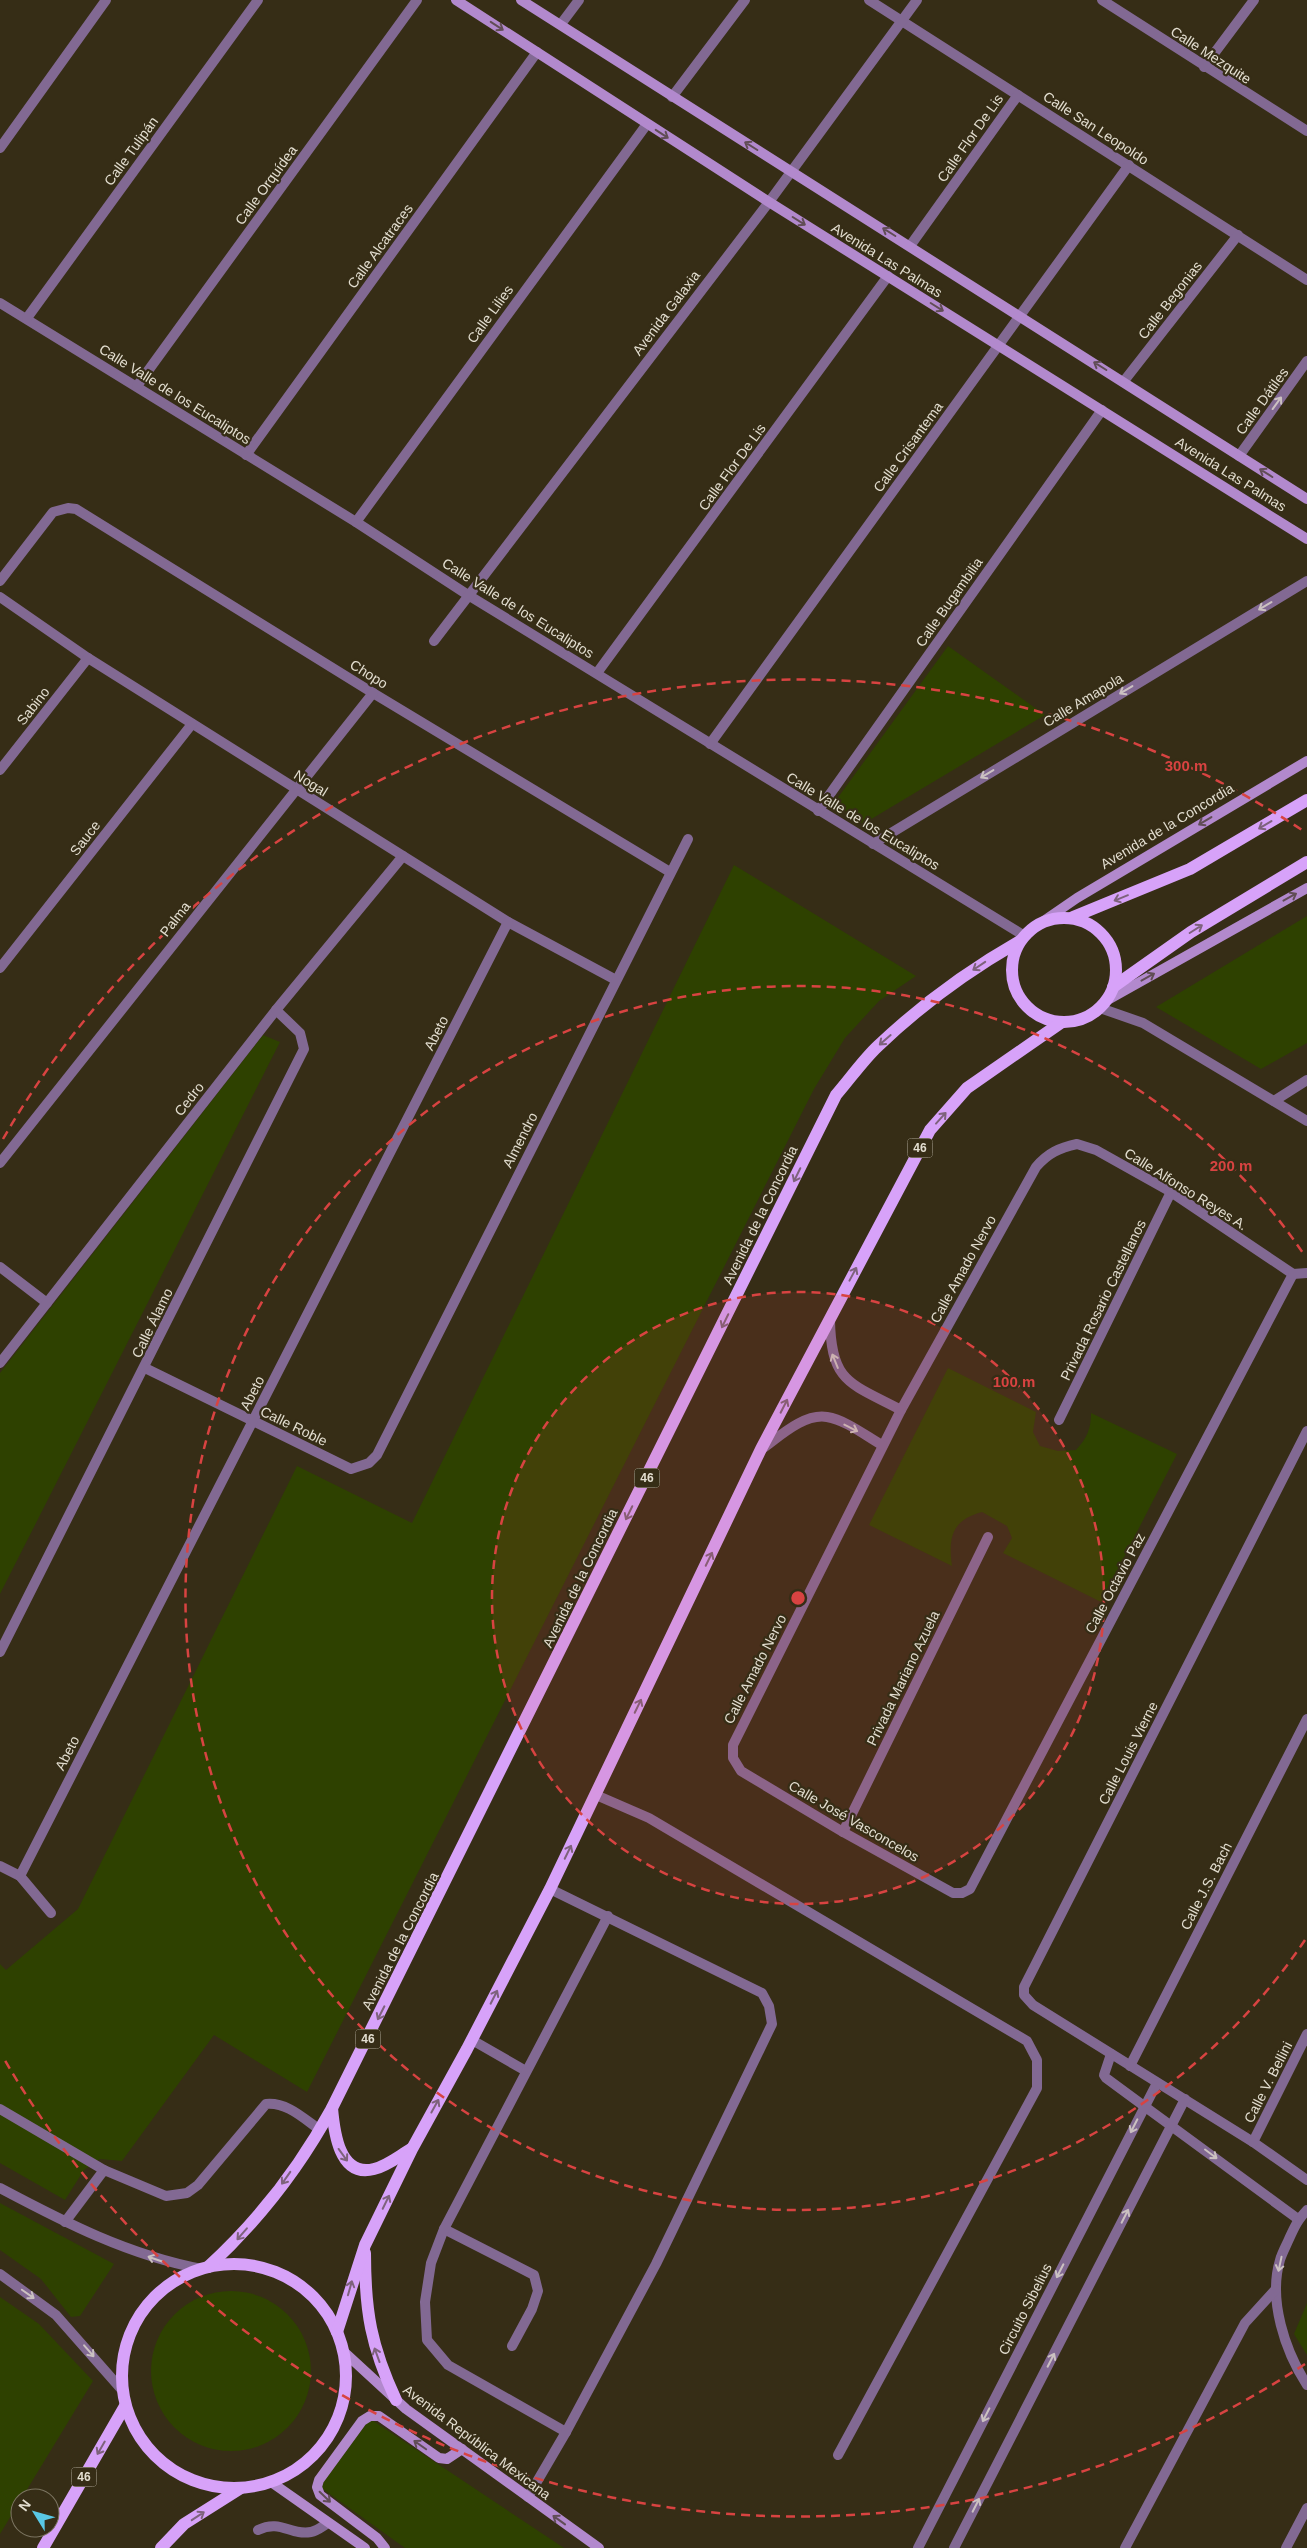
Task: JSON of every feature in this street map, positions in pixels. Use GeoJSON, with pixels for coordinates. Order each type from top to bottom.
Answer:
{"type":"FeatureCollection","features":[{"type":"Feature","properties":{"kind":"main road"},"geometry":{"type":"LineString","coordinates":[[1045,920],[1073,917],[1190,870],[1307,800]]}},
{"type":"Feature","properties":{"kind":"main road"},"geometry":{"type":"LineString","coordinates":[[1113,987],[1191,932],[1307,862]]}},
{"type":"Feature","properties":{"kind":"main road"},"geometry":{"type":"LineString","coordinates":[[1073,917],[1090,924],[1104,935],[1113,951],[1116,969],[1113,987],[1103,1004]]}},
{"type":"Feature","properties":{"kind":"main road","name":"46"},"geometry":{"type":"LineString","coordinates":[[1022,938],[1045,920]]}},
{"type":"Feature","properties":{"kind":"main road"},"geometry":{"type":"LineString","coordinates":[[1022,938],[1015,950],[1011,967],[1012,983],[1020,999],[1031,1011],[1046,1019],[1062,1022]]}},
{"type":"Feature","properties":{"kind":"main road","name":"Avenida de la Concordia"},"geometry":{"type":"LineString","coordinates":[[205,2268],[254,2221],[320,2130],[332,2108],[836,1096],[877,1046],[922,1008],[992,957],[1022,938]]}},
{"type":"Feature","properties":{"kind":"main road","name":"46"},"geometry":{"type":"LineString","coordinates":[[337,2332],[365,2245],[412,2149],[472,2040],[550,1889],[761,1449],[930,1130],[967,1088],[1062,1022],[1076,1021],[1103,1004]]}},
{"type":"Feature","properties":{"kind":"main road"},"geometry":{"type":"LineString","coordinates":[[332,2108],[337,2146],[350,2164],[360,2169],[372,2170],[388,2164],[412,2149]]}},
{"type":"Feature","properties":{"kind":"main road"},"geometry":{"type":"LineString","coordinates":[[365,2245],[368,2316],[375,2349],[396,2400]]}},
{"type":"Feature","properties":{"kind":"main road","name":"46"},"geometry":{"type":"LineString","coordinates":[[234,2264],[261,2267],[286,2276],[307,2291],[325,2310],[337,2332],[343,2351],[346,2376],[343,2401],[334,2425],[321,2446],[298,2467],[271,2482],[241,2488],[218,2487],[196,2482],[175,2472],[153,2454],[136,2432],[125,2406],[121,2374],[127,2343],[140,2315],[161,2291],[183,2276],[205,2268],[234,2264]]}},
{"type":"Feature","properties":{"kind":"main road","name":"46"},"geometry":{"type":"LineString","coordinates":[[43,2548],[125,2406]]}},
{"type":"Feature","properties":{"kind":"main road","name":"46"},"geometry":{"type":"LineString","coordinates":[[161,2548],[184,2524],[241,2488]]}},
{"type":"Feature","properties":{"kind":"street"},"geometry":{"type":"LineString","coordinates":[[0,148],[106,0]]}},
{"type":"Feature","properties":{"kind":"street","name":"Calle Tulipán"},"geometry":{"type":"LineString","coordinates":[[27,318],[258,0]]}},
{"type":"Feature","properties":{"kind":"street","name":"Calle Orquídea"},"geometry":{"type":"LineString","coordinates":[[137,386],[417,0]]}},
{"type":"Feature","properties":{"kind":"street","name":"Avenida Las Palmas"},"geometry":{"type":"LineString","coordinates":[[456,0],[769,202],[1307,539]]}},
{"type":"Feature","properties":{"kind":"street","name":"Avenida Las Palmas"},"geometry":{"type":"LineString","coordinates":[[521,0],[1307,499]]}},
{"type":"Feature","properties":{"kind":"street"},"geometry":{"type":"LineString","coordinates":[[561,24],[579,0]]}},
{"type":"Feature","properties":{"kind":"street"},"geometry":{"type":"LineString","coordinates":[[672,97],[745,0]]}},
{"type":"Feature","properties":{"kind":"street","name":"Calle San Leopoldo"},"geometry":{"type":"LineString","coordinates":[[869,0],[1307,280]]}},
{"type":"Feature","properties":{"kind":"street","name":"Avenida Galaxia"},"geometry":{"type":"LineString","coordinates":[[434,641],[769,202],[917,0]]}},
{"type":"Feature","properties":{"kind":"street","name":"Calle Mezquite"},"geometry":{"type":"LineString","coordinates":[[1102,0],[1204,67],[1307,131]]}},
{"type":"Feature","properties":{"kind":"street"},"geometry":{"type":"LineString","coordinates":[[1204,67],[1254,0]]}},
{"type":"Feature","properties":{"kind":"street","name":"Calle Alcatraces"},"geometry":{"type":"LineString","coordinates":[[246,455],[538,52]]}},
{"type":"Feature","properties":{"kind":"street","name":"Calle Flor De Lis"},"geometry":{"type":"LineString","coordinates":[[910,246],[1018,95]]}},
{"type":"Feature","properties":{"kind":"street","name":"Calle Lilies"},"geometry":{"type":"LineString","coordinates":[[356,522],[647,124]]}},
{"type":"Feature","properties":{"kind":"street","name":"Calle Crisantema"},"geometry":{"type":"LineString","coordinates":[[710,744],[1129,165]]}},
{"type":"Feature","properties":{"kind":"street","name":"Calle Begonias"},"geometry":{"type":"LineString","coordinates":[[1124,382],[1238,235]]}},
{"type":"Feature","properties":{"kind":"street","name":"Calle Flor De Lis"},"geometry":{"type":"LineString","coordinates":[[597,673],[888,276]]}},
{"type":"Feature","properties":{"kind":"street","name":"Calle Valle de los Eucaliptos"},"geometry":{"type":"LineString","coordinates":[[0,303],[356,522],[468,595],[597,673],[1022,938]]}},
{"type":"Feature","properties":{"kind":"street","name":"Calle Dátiles"},"geometry":{"type":"LineString","coordinates":[[1239,456],[1307,361]]}},
{"type":"Feature","properties":{"kind":"street","name":"Calle Bugambilia"},"geometry":{"type":"LineString","coordinates":[[818,811],[1102,410]]}},
{"type":"Feature","properties":{"kind":"street","name":"Chopo"},"geometry":{"type":"LineString","coordinates":[[0,580],[53,512],[68,508],[76,509],[373,693],[670,872]]}},
{"type":"Feature","properties":{"kind":"street","name":"Calle Amapola"},"geometry":{"type":"LineString","coordinates":[[873,844],[1307,581]]}},
{"type":"Feature","properties":{"kind":"street","name":"Nogal"},"geometry":{"type":"LineString","coordinates":[[0,597],[88,658],[508,922],[616,980]]}},
{"type":"Feature","properties":{"kind":"street","name":"Sabino"},"geometry":{"type":"LineString","coordinates":[[0,770],[88,658]]}},
{"type":"Feature","properties":{"kind":"street","name":"Palma"},"geometry":{"type":"LineString","coordinates":[[0,1163],[373,693]]}},
{"type":"Feature","properties":{"kind":"street","name":"Sauce"},"geometry":{"type":"LineString","coordinates":[[0,968],[192,724]]}},
{"type":"Feature","properties":{"kind":"street","name":"Avenida de la Concordia"},"geometry":{"type":"LineString","coordinates":[[1045,920],[1085,893],[1307,761]]}},
{"type":"Feature","properties":{"kind":"street","name":"Almendro"},"geometry":{"type":"LineString","coordinates":[[378,1454],[688,839]]}},
{"type":"Feature","properties":{"kind":"street","name":"Cedro"},"geometry":{"type":"LineString","coordinates":[[0,1362],[276,1010],[402,856]]}},
{"type":"Feature","properties":{"kind":"street"},"geometry":{"type":"LineString","coordinates":[[1103,1004],[1307,888]]}},
{"type":"Feature","properties":{"kind":"street","name":"Abeto"},"geometry":{"type":"LineString","coordinates":[[20,1876],[508,922]]}},
{"type":"Feature","properties":{"kind":"street"},"geometry":{"type":"LineString","coordinates":[[1103,1004],[1143,1023],[1307,1121]]}},
{"type":"Feature","properties":{"kind":"street","name":"Calle Álamo"},"geometry":{"type":"LineString","coordinates":[[0,1652],[145,1368],[304,1049],[300,1034],[276,1010]]}},
{"type":"Feature","properties":{"kind":"street"},"geometry":{"type":"LineString","coordinates":[[1274,1100],[1307,1080]]}},
{"type":"Feature","properties":{"kind":"street","name":"Calle Alfonso Reyes A."},"geometry":{"type":"LineString","coordinates":[[1059,1148],[1077,1144],[1096,1150],[1171,1192],[1293,1274]]}},
{"type":"Feature","properties":{"kind":"street","name":"Calle Amado Nervo"},"geometry":{"type":"LineString","coordinates":[[742,1771],[733,1758],[733,1744],[882,1445],[1036,1167],[1046,1156],[1059,1148]]}},
{"type":"Feature","properties":{"kind":"street","name":"Privada Rosario Castellanos"},"geometry":{"type":"LineString","coordinates":[[1059,1420],[1171,1192]]}},
{"type":"Feature","properties":{"kind":"street"},"geometry":{"type":"LineString","coordinates":[[0,1267],[47,1303]]}},
{"type":"Feature","properties":{"kind":"street"},"geometry":{"type":"LineString","coordinates":[[1293,1274],[1307,1273]]}},
{"type":"Feature","properties":{"kind":"street","name":"Calle Octavio Paz"},"geometry":{"type":"LineString","coordinates":[[953,1893],[962,1893],[970,1889],[1293,1274]]}},
{"type":"Feature","properties":{"kind":"street"},"geometry":{"type":"LineString","coordinates":[[830,1317],[830,1346],[836,1366],[846,1378],[859,1388],[901,1410]]}},
{"type":"Feature","properties":{"kind":"street","name":"Calle Roble"},"geometry":{"type":"LineString","coordinates":[[145,1368],[252,1422],[352,1469],[369,1463],[378,1454]]}},
{"type":"Feature","properties":{"kind":"street"},"geometry":{"type":"LineString","coordinates":[[761,1449],[808,1420],[827,1416],[882,1445]]}},
{"type":"Feature","properties":{"kind":"street","name":"Calle Louis Vierne"},"geometry":{"type":"LineString","coordinates":[[1307,1431],[1024,1987],[1024,1995],[1033,2005],[1253,2142],[1307,2180]]}},
{"type":"Feature","properties":{"kind":"street","name":"Privada Mariano Azuela"},"geometry":{"type":"LineString","coordinates":[[843,1832],[988,1537]]}},
{"type":"Feature","properties":{"kind":"street","name":"Calle J.S. Bach"},"geometry":{"type":"LineString","coordinates":[[1130,2066],[1307,1719]]}},
{"type":"Feature","properties":{"kind":"street","name":"Calle José Vasconcelos"},"geometry":{"type":"LineString","coordinates":[[742,1771],[843,1832],[953,1893]]}},
{"type":"Feature","properties":{"kind":"street"},"geometry":{"type":"LineString","coordinates":[[596,1795],[649,1818],[1027,2041],[1037,2060],[1037,2088],[838,2455]]}},
{"type":"Feature","properties":{"kind":"street"},"geometry":{"type":"LineString","coordinates":[[0,1866],[20,1876],[51,1913]]}},
{"type":"Feature","properties":{"kind":"street"},"geometry":{"type":"LineString","coordinates":[[528,2497],[566,2432],[656,2264],[772,2024],[769,2006],[762,1993],[550,1889]]}},
{"type":"Feature","properties":{"kind":"street"},"geometry":{"type":"LineString","coordinates":[[566,2432],[448,2366],[427,2340],[425,2302],[431,2263],[444,2229],[608,1916]]}},
{"type":"Feature","properties":{"kind":"street","name":"Calle V. Bellini"},"geometry":{"type":"LineString","coordinates":[[1253,2142],[1307,2034]]}},
{"type":"Feature","properties":{"kind":"street"},"geometry":{"type":"LineString","coordinates":[[472,2040],[526,2071]]}},
{"type":"Feature","properties":{"kind":"street"},"geometry":{"type":"LineString","coordinates":[[1111,2054],[1104,2074],[1106,2078],[1172,2124],[1298,2219]]}},
{"type":"Feature","properties":{"kind":"street","name":"Circuito Sibelius"},"geometry":{"type":"LineString","coordinates":[[918,2548],[1157,2083]]}},
{"type":"Feature","properties":{"kind":"street"},"geometry":{"type":"LineString","coordinates":[[954,2548],[1185,2099]]}},
{"type":"Feature","properties":{"kind":"street"},"geometry":{"type":"LineString","coordinates":[[0,2109],[104,2170],[166,2196],[177,2196],[187,2193],[198,2185],[266,2104],[277,2103],[289,2108],[320,2130]]}},
{"type":"Feature","properties":{"kind":"street"},"geometry":{"type":"LineString","coordinates":[[65,2222],[104,2170]]}},
{"type":"Feature","properties":{"kind":"street"},"geometry":{"type":"LineString","coordinates":[[0,2188],[65,2222],[140,2254],[164,2262],[205,2268]]}},
{"type":"Feature","properties":{"kind":"street"},"geometry":{"type":"LineString","coordinates":[[1307,2210],[1298,2219],[1280,2260],[1276,2289],[1281,2325],[1300,2373],[1307,2385]]}},
{"type":"Feature","properties":{"kind":"street"},"geometry":{"type":"LineString","coordinates":[[444,2229],[534,2275],[538,2291],[532,2309],[512,2346]]}},
{"type":"Feature","properties":{"kind":"street"},"geometry":{"type":"LineString","coordinates":[[0,2274],[56,2315],[122,2390]]}},
{"type":"Feature","properties":{"kind":"street"},"geometry":{"type":"LineString","coordinates":[[1125,2548],[1245,2324],[1276,2289]]}},
{"type":"Feature","properties":{"kind":"street","name":"Avenida República Mexicana"},"geometry":{"type":"LineString","coordinates":[[343,2351],[396,2400],[599,2548]]}},
{"type":"Feature","properties":{"kind":"street"},"geometry":{"type":"LineString","coordinates":[[385,2548],[378,2538],[320,2495],[317,2488],[319,2480],[362,2421],[370,2416],[379,2416],[439,2458],[447,2459],[462,2449]]}},
{"type":"Feature","properties":{"kind":"street"},"geometry":{"type":"LineString","coordinates":[[271,2482],[366,2548]]}},
{"type":"Feature","properties":{"kind":"street"},"geometry":{"type":"LineString","coordinates":[[1286,2548],[1307,2508]]}},
{"type":"Feature","properties":{"kind":"street"},"geometry":{"type":"LineString","coordinates":[[258,2530],[268,2525],[279,2525],[301,2532],[312,2532],[328,2523]]}},
{"type":"Feature","properties":{"kind":"green space"},"geometry":{"type":"Polygon","coordinates":[[[948,646],[1045,715],[863,824],[834,803],[948,646]]]}},
{"type":"Feature","properties":{"kind":"green space"},"geometry":{"type":"Polygon","coordinates":[[[734,865],[916,976],[879,1001],[845,1038],[814,1089],[307,2092],[214,2035],[122,2161],[100,2159],[84,2170],[65,2200],[0,2163],[0,1964],[6,1970],[78,1909],[297,1466],[412,1523],[734,865]]]}},
{"type":"Feature","properties":{"kind":"green space"},"geometry":{"type":"Polygon","coordinates":[[[1307,916],[1307,1043],[1261,1069],[1156,1007],[1307,916]]]}},
{"type":"Feature","properties":{"kind":"green space"},"geometry":{"type":"Polygon","coordinates":[[[263,1035],[280,1042],[0,1594],[0,1373],[263,1035]]]}},
{"type":"Feature","properties":{"kind":"green space"},"geometry":{"type":"Polygon","coordinates":[[[948,1368],[1036,1412],[1033,1432],[1040,1446],[1058,1451],[1076,1450],[1088,1433],[1091,1413],[1177,1454],[1101,1602],[1003,1553],[1012,1538],[1007,1526],[982,1512],[964,1520],[954,1531],[951,1546],[952,1566],[869,1525],[948,1368]]]}},
{"type":"Feature","properties":{"kind":"green space"},"geometry":{"type":"Polygon","coordinates":[[[0,2203],[114,2264],[80,2316],[71,2317],[41,2279],[0,2250],[0,2203]]]}},
{"type":"Feature","properties":{"kind":"green space"},"geometry":{"type":"Polygon","coordinates":[[[231,2291],[247,2293],[268,2301],[287,2315],[297,2327],[307,2348],[311,2371],[309,2387],[301,2408],[287,2427],[275,2437],[254,2447],[231,2451],[215,2449],[194,2441],[175,2427],[165,2415],[155,2394],[151,2371],[153,2355],[161,2334],[175,2315],[187,2305],[208,2295],[231,2291]]]}},
{"type":"Feature","properties":{"kind":"green space"},"geometry":{"type":"Polygon","coordinates":[[[0,2297],[39,2324],[93,2381],[28,2488],[10,2488],[10,2518],[0,2534],[0,2297]]]}},
{"type":"Feature","properties":{"kind":"green space"},"geometry":{"type":"Polygon","coordinates":[[[1307,2303],[1307,2355],[1294,2334],[1307,2303]]]}},
{"type":"Feature","properties":{"kind":"green space"},"geometry":{"type":"Polygon","coordinates":[[[372,2420],[564,2548],[405,2548],[320,2487],[366,2424],[372,2420]]]}}]}
